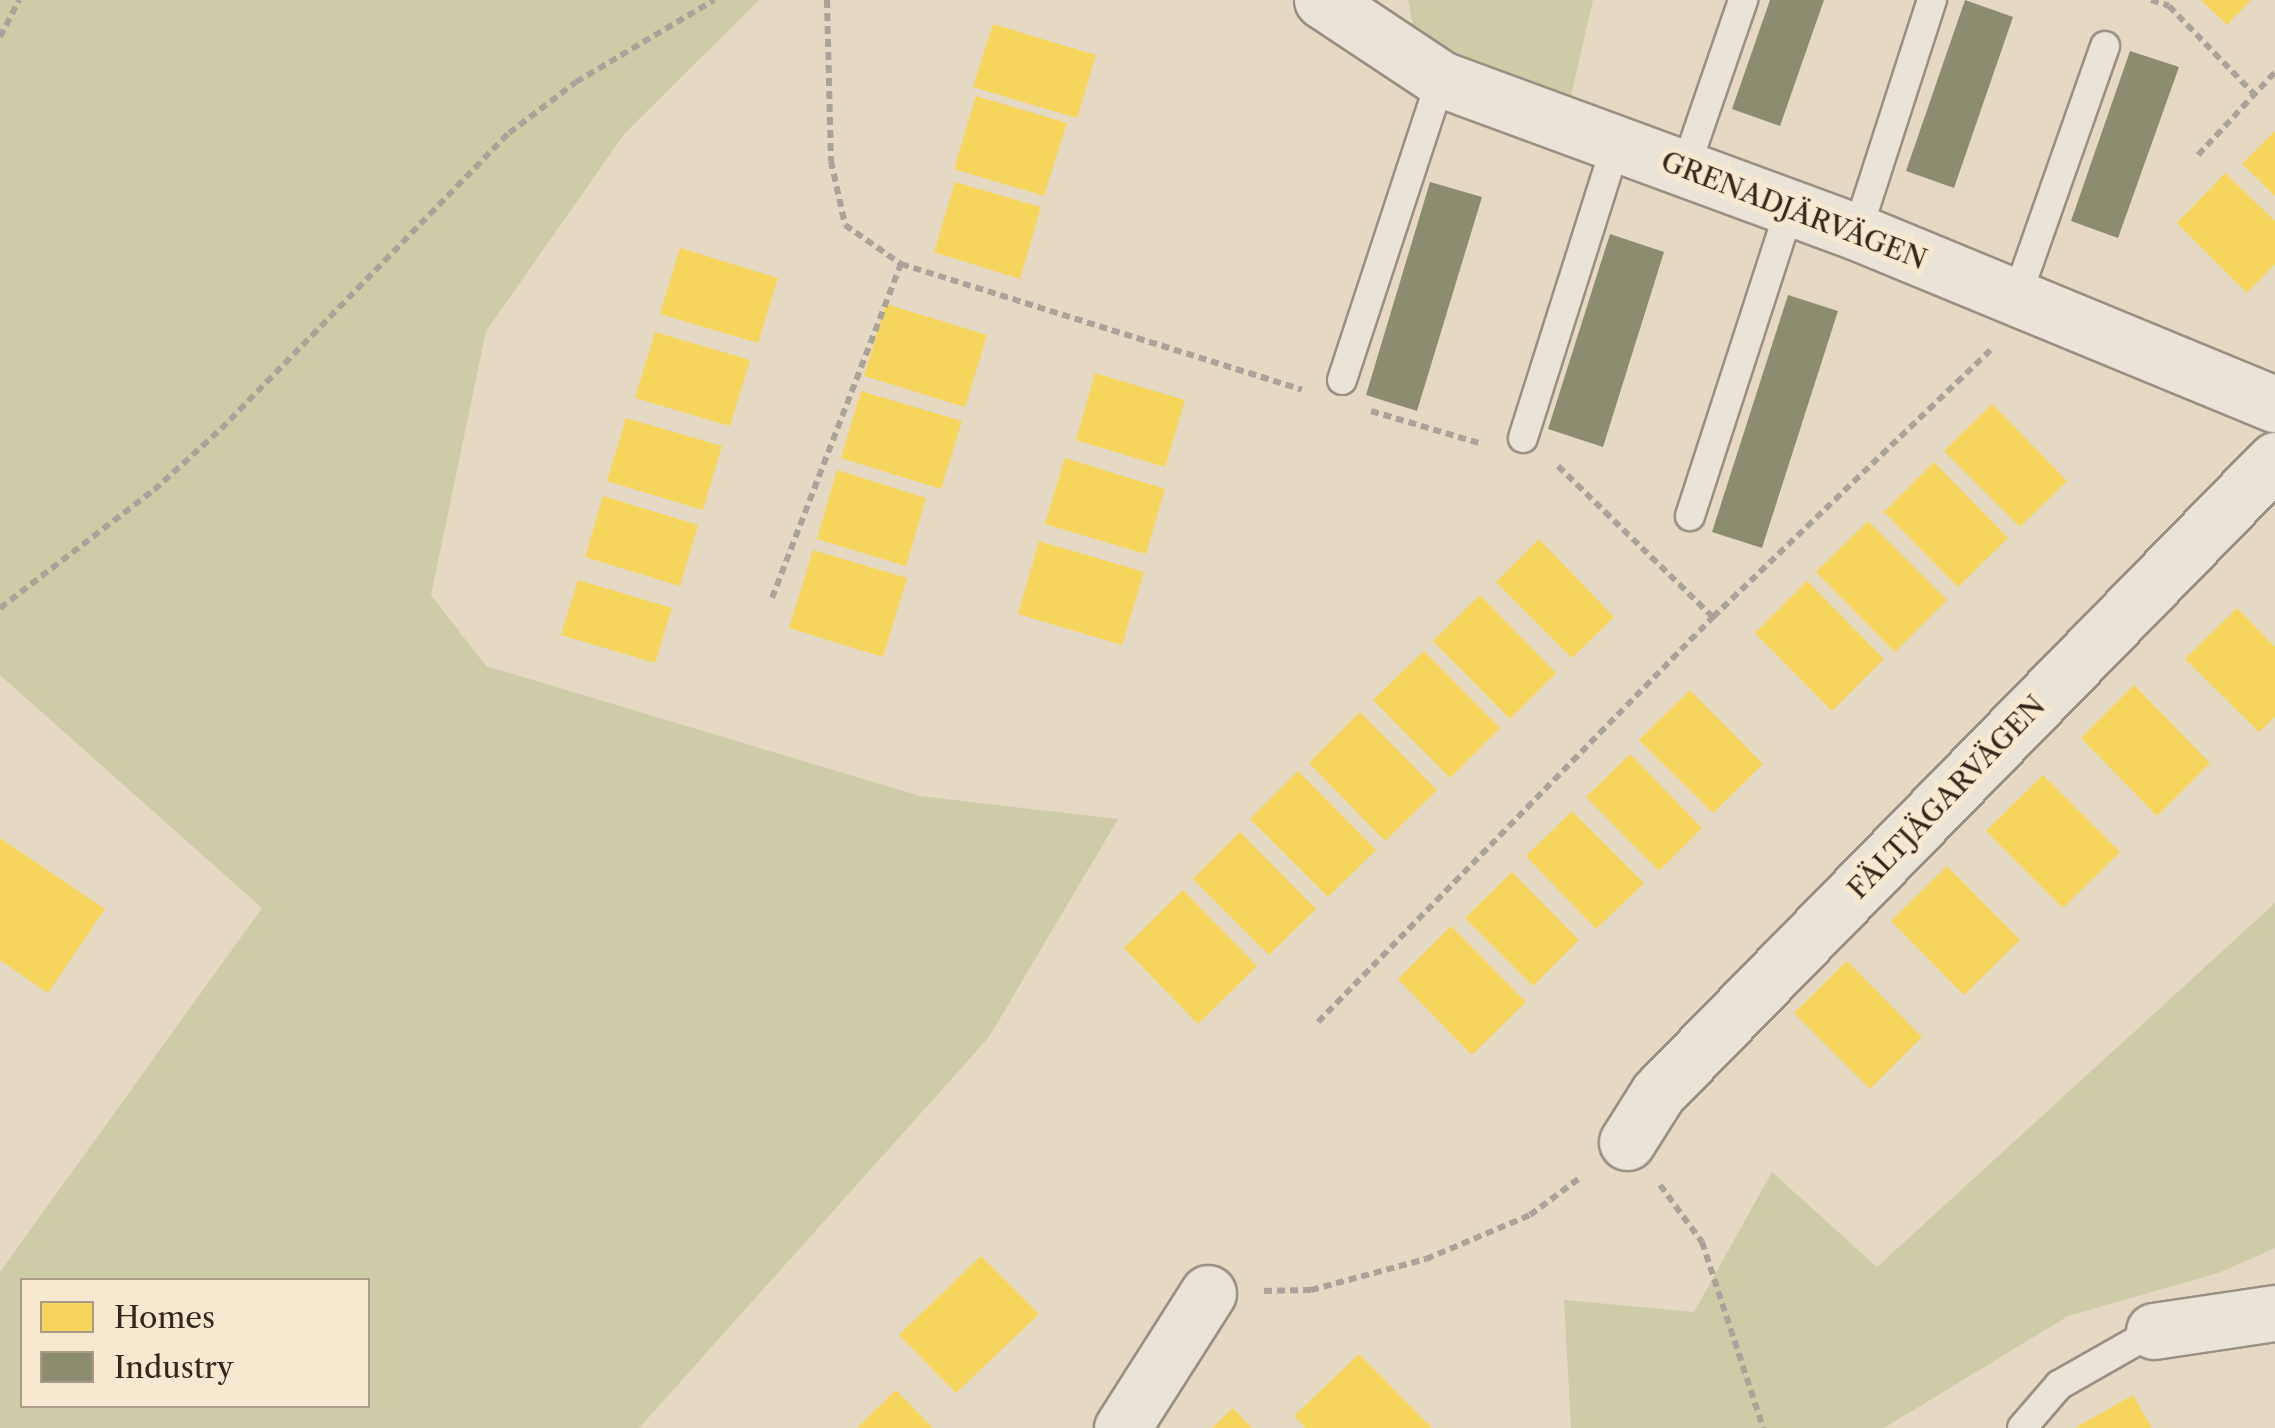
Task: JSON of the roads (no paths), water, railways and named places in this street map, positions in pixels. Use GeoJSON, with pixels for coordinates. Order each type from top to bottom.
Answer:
{"type":"FeatureCollection","features":[{"type":"Feature","properties":{"kind":"street","name":"GRENADJÄRVÄGEN"},"geometry":{"type":"LineString","coordinates":[[1322,0],[1441,79],[1857,232],[2275,404]]}},
{"type":"Feature","properties":{"kind":"street","name":"FÄLTJÄGARVÄGEN"},"geometry":{"type":"LineString","coordinates":[[1628,1142],[1658,1092],[2275,460]]}},
{"type":"Feature","properties":{"kind":"street"},"geometry":{"type":"LineString","coordinates":[[1122,1428],[1208,1293]]}},
{"type":"Feature","properties":{"kind":"street"},"geometry":{"type":"LineString","coordinates":[[2154,1331],[2275,1314]]}},
{"type":"Feature","properties":{"kind":"lane"},"geometry":{"type":"LineString","coordinates":[[1686,166],[1743,0]]}},
{"type":"Feature","properties":{"kind":"lane"},"geometry":{"type":"LineString","coordinates":[[1857,232],[1932,0]]}},
{"type":"Feature","properties":{"kind":"lane"},"geometry":{"type":"LineString","coordinates":[[2028,300],[2105,46]]}},
{"type":"Feature","properties":{"kind":"lane"},"geometry":{"type":"LineString","coordinates":[[1330,388],[1441,79]]}},
{"type":"Feature","properties":{"kind":"lane"},"geometry":{"type":"LineString","coordinates":[[1523,438],[1616,144]]}},
{"type":"Feature","properties":{"kind":"lane"},"geometry":{"type":"LineString","coordinates":[[1690,516],[1790,208]]}},
{"type":"Feature","properties":{"kind":"lane"},"geometry":{"type":"LineString","coordinates":[[2022,1428],[2059,1385],[2154,1331]]}}]}
